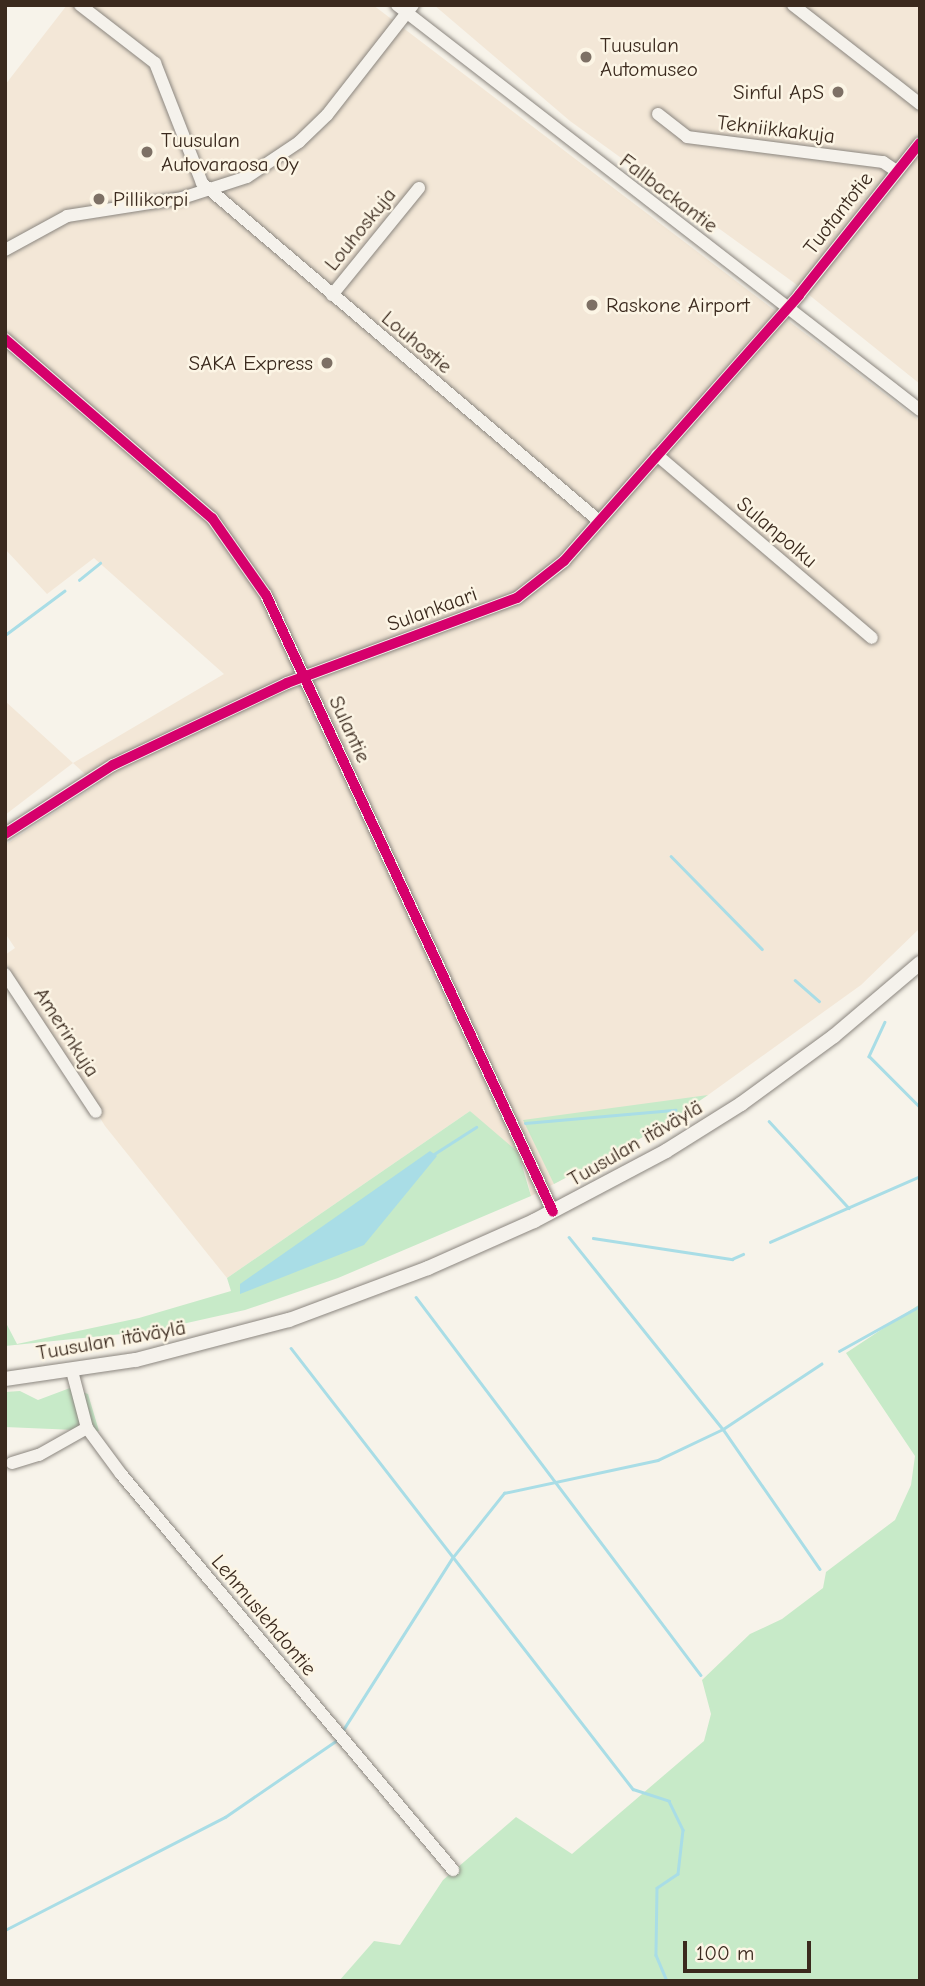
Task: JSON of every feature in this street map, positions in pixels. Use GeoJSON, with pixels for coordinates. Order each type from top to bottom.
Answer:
{"type":"FeatureCollection","features":[{"type":"Feature","properties":{"kind":"main road","name":"Tuusulan itäväylä"},"geometry":{"type":"LineString","coordinates":[[5,1380],[72,1371],[198,1345],[289,1320],[428,1268],[553,1212],[741,1104],[834,1036],[920,963]]}},
{"type":"Feature","properties":{"kind":"street","name":"Louhostie"},"geometry":{"type":"LineString","coordinates":[[80,5],[155,63],[200,177],[211,191],[599,521]]}},
{"type":"Feature","properties":{"kind":"street"},"geometry":{"type":"LineString","coordinates":[[793,5],[920,104]]}},
{"type":"Feature","properties":{"kind":"street"},"geometry":{"type":"LineString","coordinates":[[5,250],[67,216],[211,191],[247,177],[299,142],[327,115],[405,8]]}},
{"type":"Feature","properties":{"kind":"street","name":"Fallbackantie"},"geometry":{"type":"LineString","coordinates":[[405,8],[920,410]]}},
{"type":"Feature","properties":{"kind":"street","name":"Tekniikkakuja"},"geometry":{"type":"LineString","coordinates":[[658,114],[687,137],[883,162],[895,170]]}},
{"type":"Feature","properties":{"kind":"street","name":"Tuotantotie"},"geometry":{"type":"LineString","coordinates":[[788,307],[895,170],[920,143]]}},
{"type":"Feature","properties":{"kind":"street","name":"Louhoskuja"},"geometry":{"type":"LineString","coordinates":[[332,295],[419,188]]}},
{"type":"Feature","properties":{"kind":"street","name":"Sulankaari"},"geometry":{"type":"LineString","coordinates":[[5,834],[113,765],[304,678],[517,598],[564,561],[788,307]]}},
{"type":"Feature","properties":{"kind":"street","name":"Sulantie"},"geometry":{"type":"LineString","coordinates":[[5,340],[212,518],[266,595],[553,1212]]}},
{"type":"Feature","properties":{"kind":"street","name":"Sulanpolku"},"geometry":{"type":"LineString","coordinates":[[657,455],[873,638]]}},
{"type":"Feature","properties":{"kind":"street","name":"Amerinkuja"},"geometry":{"type":"LineString","coordinates":[[5,974],[96,1112]]}},
{"type":"Feature","properties":{"kind":"street","name":"Lehmuslehdontie"},"geometry":{"type":"LineString","coordinates":[[72,1371],[87,1428],[453,1870]]}},
{"type":"Feature","properties":{"kind":"street"},"geometry":{"type":"LineString","coordinates":[[12,1463],[39,1455],[87,1428]]}},
{"type":"Feature","properties":{"kind":"shaded area"},"geometry":{"type":"Polygon","coordinates":[[[67,5],[373,5],[920,421],[920,928],[861,985],[708,1095],[658,1129],[531,1196],[524,1166],[470,1111],[227,1278],[105,1126],[5,962],[5,955],[15,948],[5,933],[5,845],[97,785],[73,763],[224,674],[94,558],[47,594],[5,549],[5,85],[67,5]]]}},
{"type":"Feature","properties":{"kind":"shaded area"},"geometry":{"type":"Polygon","coordinates":[[[434,5],[920,5],[920,384],[793,282],[570,121],[434,5]]]}},
{"type":"Feature","properties":{"kind":"shaded area"},"geometry":{"type":"Polygon","coordinates":[[[5,701],[73,763],[5,815],[5,701]]]}},
{"type":"Feature","properties":{"kind":"green space"},"geometry":{"type":"Polygon","coordinates":[[[708,1095],[658,1129],[554,1184],[523,1120],[708,1095]]]}},
{"type":"Feature","properties":{"kind":"green space"},"geometry":{"type":"Polygon","coordinates":[[[470,1111],[518,1152],[531,1196],[338,1278],[245,1310],[151,1331],[5,1346],[5,1321],[17,1344],[139,1318],[231,1291],[227,1278],[470,1111]]]}},
{"type":"Feature","properties":{"kind":"green space"},"geometry":{"type":"Polygon","coordinates":[[[920,1304],[920,1981],[339,1981],[374,1941],[400,1945],[443,1880],[516,1817],[572,1854],[704,1741],[711,1714],[702,1680],[750,1634],[782,1619],[823,1588],[826,1572],[895,1520],[911,1485],[915,1456],[846,1353],[920,1304]]]}},
{"type":"Feature","properties":{"kind":"green space"},"geometry":{"type":"Polygon","coordinates":[[[70,1388],[88,1394],[99,1431],[5,1427],[5,1392],[20,1391],[38,1400],[70,1388]]]}},
{"type":"Feature","properties":{"kind":"water"},"geometry":{"type":"Polygon","coordinates":[[[430,1151],[437,1156],[364,1245],[240,1294],[240,1284],[430,1151]]]}},
{"type":"Feature","properties":{"kind":"waterway"},"geometry":{"type":"LineString","coordinates":[[79,580],[100,563]]}},
{"type":"Feature","properties":{"kind":"waterway"},"geometry":{"type":"LineString","coordinates":[[5,635],[64,591]]}},
{"type":"Feature","properties":{"kind":"waterway"},"geometry":{"type":"LineString","coordinates":[[671,856],[762,949]]}},
{"type":"Feature","properties":{"kind":"waterway"},"geometry":{"type":"LineString","coordinates":[[795,980],[819,1001]]}},
{"type":"Feature","properties":{"kind":"waterway"},"geometry":{"type":"LineString","coordinates":[[885,1022],[869,1056],[920,1107]]}},
{"type":"Feature","properties":{"kind":"waterway"},"geometry":{"type":"LineString","coordinates":[[525,1123],[675,1110]]}},
{"type":"Feature","properties":{"kind":"waterway"},"geometry":{"type":"LineString","coordinates":[[769,1121],[849,1208]]}},
{"type":"Feature","properties":{"kind":"waterway"},"geometry":{"type":"LineString","coordinates":[[434,1154],[476,1127]]}},
{"type":"Feature","properties":{"kind":"waterway"},"geometry":{"type":"LineString","coordinates":[[770,1242],[920,1176]]}},
{"type":"Feature","properties":{"kind":"waterway"},"geometry":{"type":"LineString","coordinates":[[569,1237],[723,1429],[820,1569]]}},
{"type":"Feature","properties":{"kind":"waterway"},"geometry":{"type":"LineString","coordinates":[[593,1238],[732,1259],[743,1254]]}},
{"type":"Feature","properties":{"kind":"waterway"},"geometry":{"type":"LineString","coordinates":[[416,1297],[701,1675]]}},
{"type":"Feature","properties":{"kind":"waterway"},"geometry":{"type":"LineString","coordinates":[[839,1351],[920,1306]]}},
{"type":"Feature","properties":{"kind":"waterway"},"geometry":{"type":"LineString","coordinates":[[291,1348],[633,1789],[669,1801],[683,1830],[678,1874],[657,1888],[656,1955],[667,1981]]}},
{"type":"Feature","properties":{"kind":"waterway"},"geometry":{"type":"LineString","coordinates":[[343,1730],[453,1557],[504,1493],[658,1460],[723,1429],[821,1364]]}},
{"type":"Feature","properties":{"kind":"waterway"},"geometry":{"type":"LineString","coordinates":[[5,1930],[225,1817],[337,1740]]}},
{"type":"Feature","properties":{"kind":"cycle path"},"geometry":{"type":"LineString","coordinates":[[5,834],[113,765],[287,683],[517,598],[564,561],[799,295],[920,143]]}},
{"type":"Feature","properties":{"kind":"cycle path"},"geometry":{"type":"LineString","coordinates":[[5,339],[212,518],[266,595],[553,1212]]}},
{"type":"Feature","properties":{"kind":"place","name":"Tuusulan Automuseo"},"geometry":{"type":"Point","coordinates":[586,57]}},
{"type":"Feature","properties":{"kind":"place","name":"Sinful ApS"},"geometry":{"type":"Point","coordinates":[838,92]}},
{"type":"Feature","properties":{"kind":"place","name":"Tuusulan Autovaraosa Oy"},"geometry":{"type":"Point","coordinates":[147,152]}},
{"type":"Feature","properties":{"kind":"place","name":"Pillikorpi"},"geometry":{"type":"Point","coordinates":[99,199]}},
{"type":"Feature","properties":{"kind":"place","name":"Raskone Airport"},"geometry":{"type":"Point","coordinates":[592,305]}},
{"type":"Feature","properties":{"kind":"place","name":"SAKA Express"},"geometry":{"type":"Point","coordinates":[327,363]}}]}
